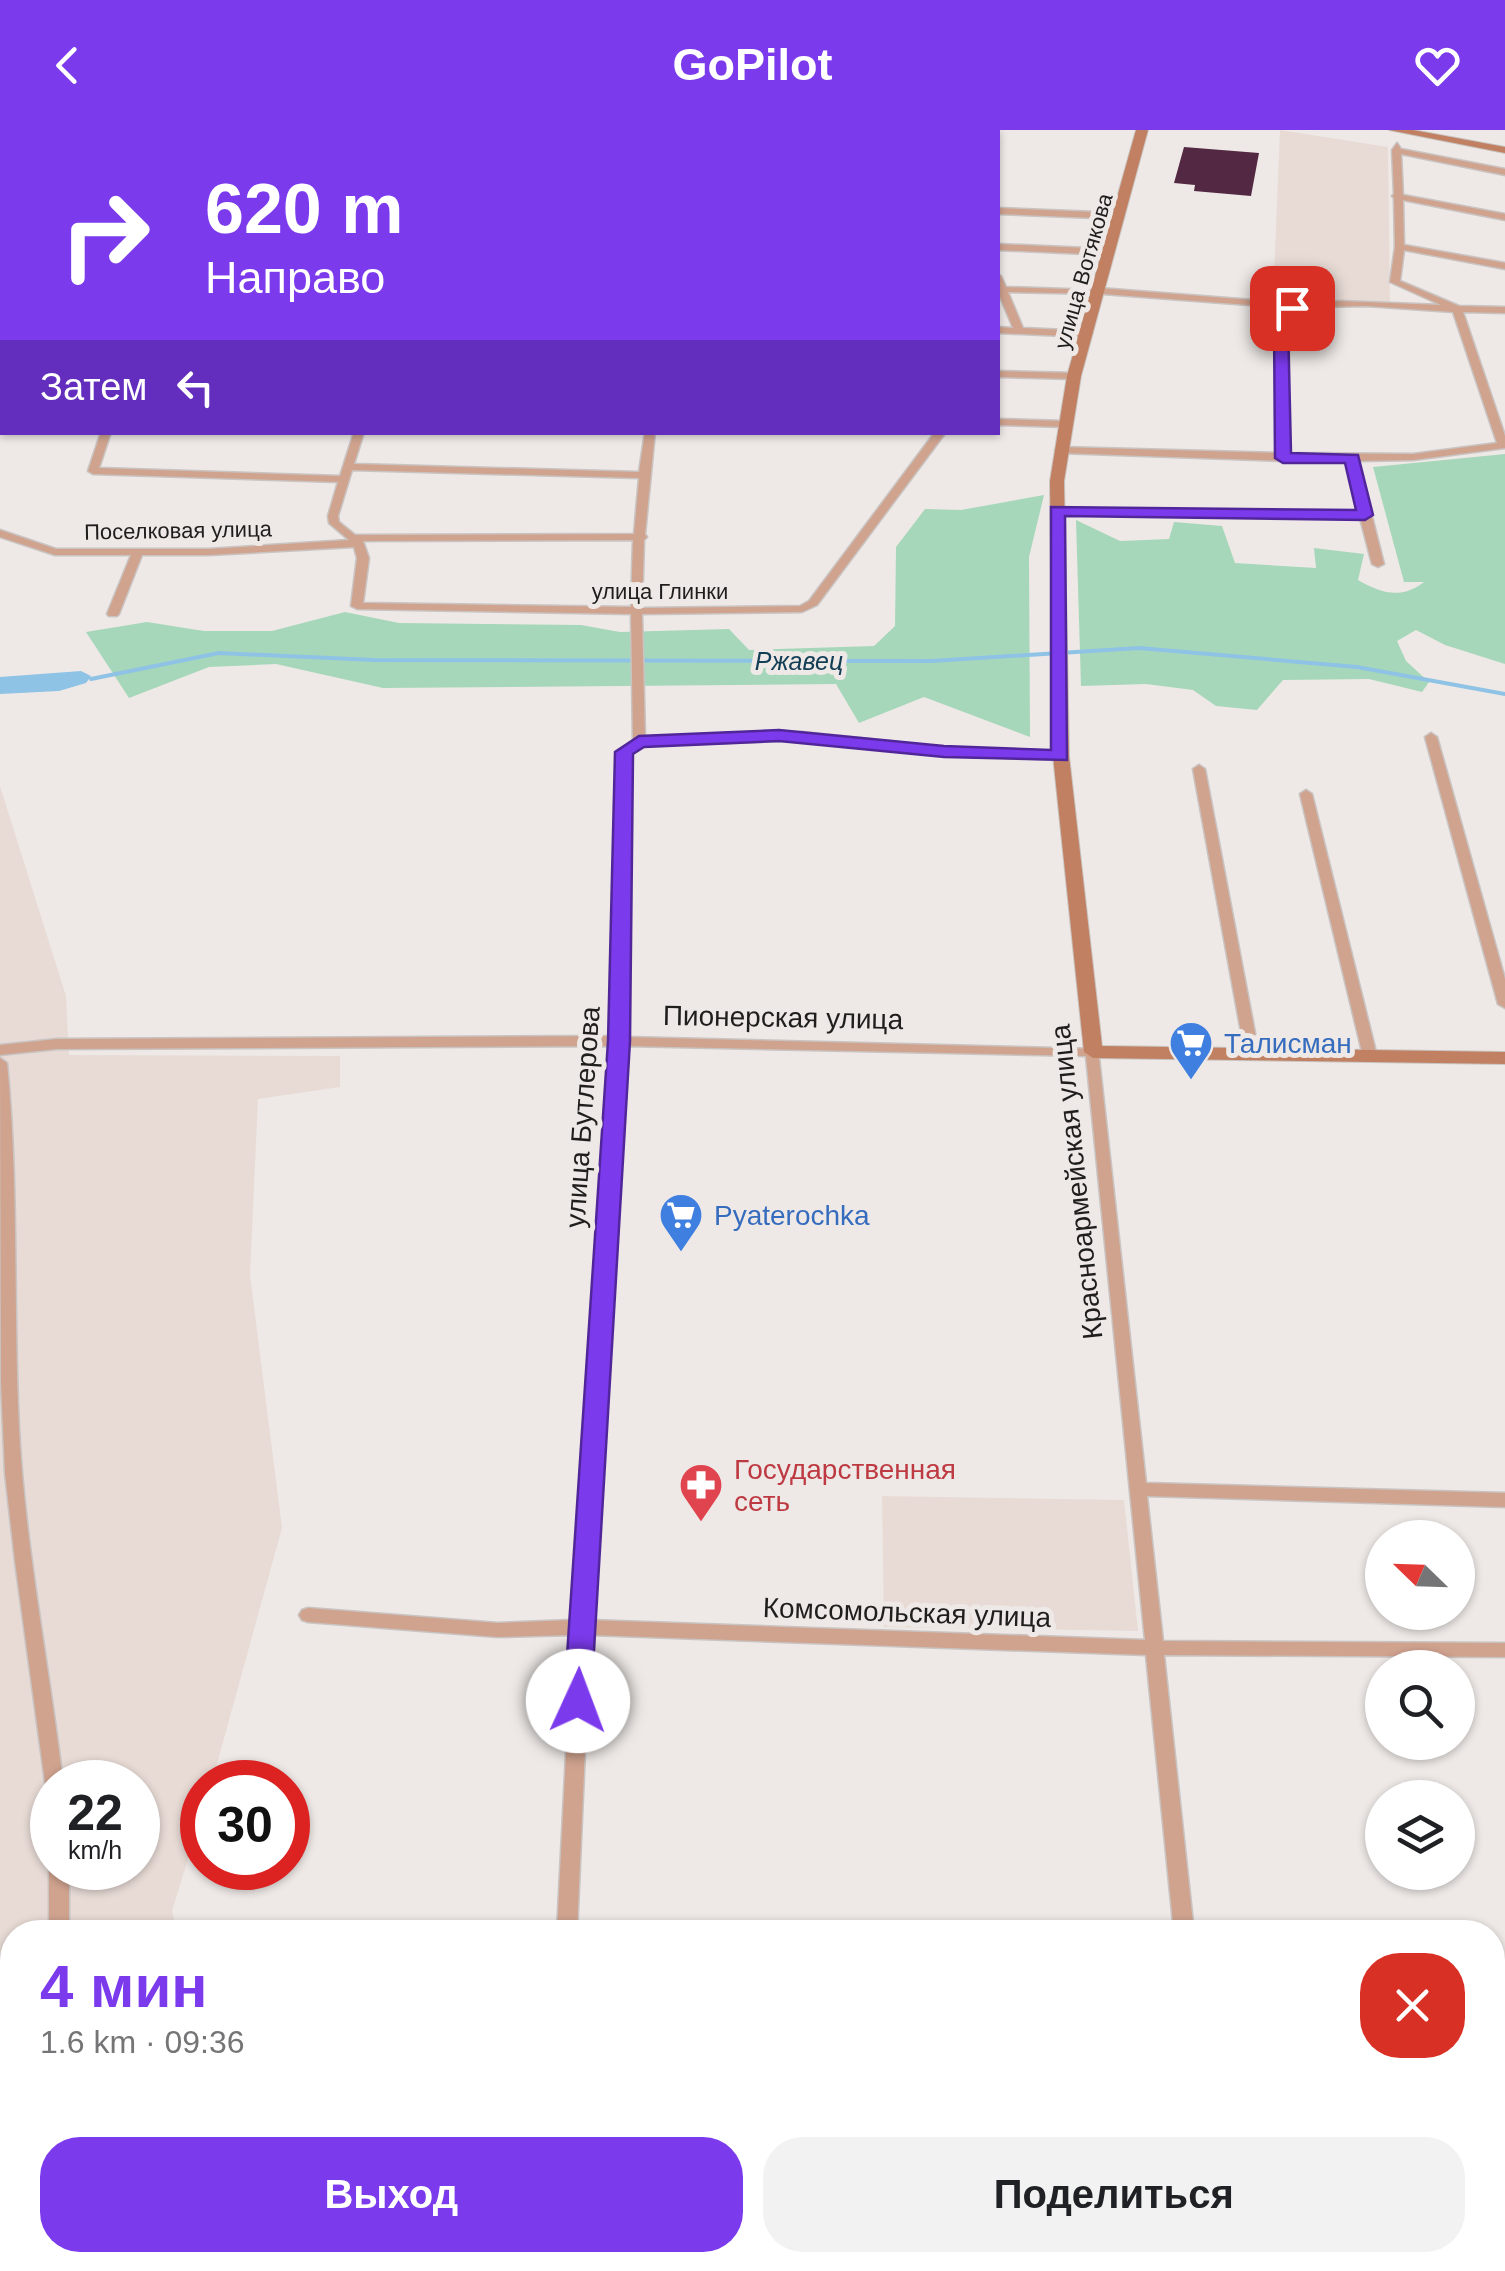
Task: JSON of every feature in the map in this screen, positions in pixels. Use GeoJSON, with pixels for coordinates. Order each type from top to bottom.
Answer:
{"type":"FeatureCollection","features":[{"type":"Feature","properties":{"kind":"street","name":"улица Вотякова"},"geometry":{"type":"LineString","coordinates":[[1064,424],[1142,130]]}},
{"type":"Feature","properties":{"kind":"street"},"geometry":{"type":"LineString","coordinates":[[1395,130],[1505,150]]}},
{"type":"Feature","properties":{"kind":"street"},"geometry":{"type":"LineString","coordinates":[[1060,450],[1352,458],[1412,457],[1504,445],[1457,309],[1395,282],[1400,247],[1396,148],[1505,172]]}},
{"type":"Feature","properties":{"kind":"street"},"geometry":{"type":"LineString","coordinates":[[1396,196],[1505,216]]}},
{"type":"Feature","properties":{"kind":"street"},"geometry":{"type":"LineString","coordinates":[[1000,211],[1120,216]]}},
{"type":"Feature","properties":{"kind":"street"},"geometry":{"type":"LineString","coordinates":[[1000,247],[1110,252]]}},
{"type":"Feature","properties":{"kind":"street"},"geometry":{"type":"LineString","coordinates":[[1400,247],[1505,266]]}},
{"type":"Feature","properties":{"kind":"street"},"geometry":{"type":"LineString","coordinates":[[1000,286],[1296,308],[1505,310]]}},
{"type":"Feature","properties":{"kind":"street"},"geometry":{"type":"LineString","coordinates":[[1000,288],[1018,330]]}},
{"type":"Feature","properties":{"kind":"street"},"geometry":{"type":"LineString","coordinates":[[1283,458],[1281,322],[1296,308]]}},
{"type":"Feature","properties":{"kind":"street"},"geometry":{"type":"LineString","coordinates":[[1000,330],[1087,334]]}},
{"type":"Feature","properties":{"kind":"street"},"geometry":{"type":"LineString","coordinates":[[1000,374],[1074,376]]}},
{"type":"Feature","properties":{"kind":"street"},"geometry":{"type":"LineString","coordinates":[[1000,422],[1064,424]]}},
{"type":"Feature","properties":{"kind":"street","name":"Красноармейская улица"},"geometry":{"type":"LineString","coordinates":[[1064,424],[1057,511],[1060,756],[1141,1489],[1183,1920]]}},
{"type":"Feature","properties":{"kind":"street"},"geometry":{"type":"LineString","coordinates":[[105,435],[93,471],[644,474]]}},
{"type":"Feature","properties":{"kind":"street"},"geometry":{"type":"LineString","coordinates":[[357,540],[334,523],[358,435]]}},
{"type":"Feature","properties":{"kind":"street","name":"улица Бутлерова"},"geometry":{"type":"LineString","coordinates":[[568,1920],[581,1627],[619,1041],[624,752],[639,742],[638,612],[644,474],[650,435]]}},
{"type":"Feature","properties":{"kind":"street","name":"улица Глинки"},"geometry":{"type":"LineString","coordinates":[[357,540],[363,558],[357,606],[789,611],[813,603],[939,435]]}},
{"type":"Feature","properties":{"kind":"street"},"geometry":{"type":"LineString","coordinates":[[1352,458],[1378,564]]}},
{"type":"Feature","properties":{"kind":"street"},"geometry":{"type":"LineString","coordinates":[[1057,511],[1365,515]]}},
{"type":"Feature","properties":{"kind":"street","name":"Поселковая улица"},"geometry":{"type":"LineString","coordinates":[[0,533],[54,552],[357,540],[642,537]]}},
{"type":"Feature","properties":{"kind":"street"},"geometry":{"type":"LineString","coordinates":[[113,614],[138,551]]}},
{"type":"Feature","properties":{"kind":"street"},"geometry":{"type":"LineString","coordinates":[[639,742],[802,736],[944,751],[1060,756]]}},
{"type":"Feature","properties":{"kind":"street"},"geometry":{"type":"LineString","coordinates":[[1431,737],[1505,1004]]}},
{"type":"Feature","properties":{"kind":"street"},"geometry":{"type":"LineString","coordinates":[[1200,769],[1252,1054]]}},
{"type":"Feature","properties":{"kind":"street"},"geometry":{"type":"LineString","coordinates":[[1306,794],[1370,1056]]}},
{"type":"Feature","properties":{"kind":"street","name":"Пионерская улица"},"geometry":{"type":"LineString","coordinates":[[0,1050],[57,1044],[619,1041],[1505,1058]]}},
{"type":"Feature","properties":{"kind":"street"},"geometry":{"type":"LineString","coordinates":[[0,1064],[11,1273],[10,1427],[19,1538],[41,1666],[52,1760]]}},
{"type":"Feature","properties":{"kind":"street"},"geometry":{"type":"LineString","coordinates":[[1141,1489],[1505,1500]]}},
{"type":"Feature","properties":{"kind":"street","name":"Комсомольская улица"},"geometry":{"type":"LineString","coordinates":[[308,1615],[498,1630],[581,1627],[1155,1648],[1505,1650]]}},
{"type":"Feature","properties":{"kind":"street"},"geometry":{"type":"LineString","coordinates":[[58,1920],[59,1890]]}},
{"type":"Feature","properties":{"kind":"shaded area"},"geometry":{"type":"Polygon","coordinates":[[[1280,130],[1388,147],[1390,302],[1273,300],[1280,130]]]}},
{"type":"Feature","properties":{"kind":"shaded area"},"geometry":{"type":"Polygon","coordinates":[[[0,786],[66,996],[69,1055],[340,1056],[340,1087],[258,1099],[250,1275],[282,1528],[218,1760],[180,1760],[180,1885],[172,1911],[174,1920],[0,1920],[0,786]]]}},
{"type":"Feature","properties":{"kind":"shaded area"},"geometry":{"type":"Polygon","coordinates":[[[882,1496],[1124,1500],[1138,1631],[884,1627],[882,1496]]]}},
{"type":"Feature","properties":{"kind":"green space"},"geometry":{"type":"Polygon","coordinates":[[[1505,454],[1505,664],[1445,645],[1416,630],[1397,641],[1406,661],[1429,682],[1422,692],[1369,679],[1283,680],[1257,710],[1216,706],[1193,690],[1146,684],[1081,686],[1076,520],[1120,541],[1169,539],[1174,522],[1222,526],[1235,563],[1316,568],[1314,548],[1364,554],[1358,580],[1399,593],[1424,582],[1404,582],[1373,467],[1505,454]]]}},
{"type":"Feature","properties":{"kind":"green space"},"geometry":{"type":"Polygon","coordinates":[[[1044,495],[1029,557],[1030,737],[924,697],[859,723],[836,684],[383,688],[276,664],[209,667],[129,698],[86,632],[147,622],[204,631],[272,631],[345,612],[399,623],[581,625],[620,632],[729,629],[749,650],[874,646],[895,626],[896,547],[925,509],[961,510],[1044,495]]]}},
{"type":"Feature","properties":{"kind":"water"},"geometry":{"type":"Polygon","coordinates":[[[81,671],[91,676],[86,683],[59,691],[0,694],[0,677],[81,671]]]}},
{"type":"Feature","properties":{"kind":"building"},"geometry":{"type":"Polygon","coordinates":[[[1184,147],[1259,153],[1251,196],[1194,191],[1195,185],[1174,183],[1184,147]]]}},
{"type":"Feature","properties":{"kind":"waterway","name":"Ржавец"},"geometry":{"type":"LineString","coordinates":[[91,679],[219,653],[374,660],[932,661],[1139,648],[1357,667],[1505,694]]}},
{"type":"Feature","properties":{"kind":"place","name":"Талисман"},"geometry":{"type":"Point","coordinates":[1191,1081]}},
{"type":"Feature","properties":{"kind":"place","name":"Pyaterochka"},"geometry":{"type":"Point","coordinates":[681,1253]}},
{"type":"Feature","properties":{"kind":"place","name":"Государственная сеть"},"geometry":{"type":"Point","coordinates":[701,1523]}},
{"type":"Feature","properties":{"kind":"route"},"geometry":{"type":"LineString","coordinates":[[578,1701],[619,1041],[624,752],[639,742],[779,735],[944,751],[1060,756],[1057,511],[1365,515],[1352,458],[1283,458],[1281,322],[1292,308]]}}]}
